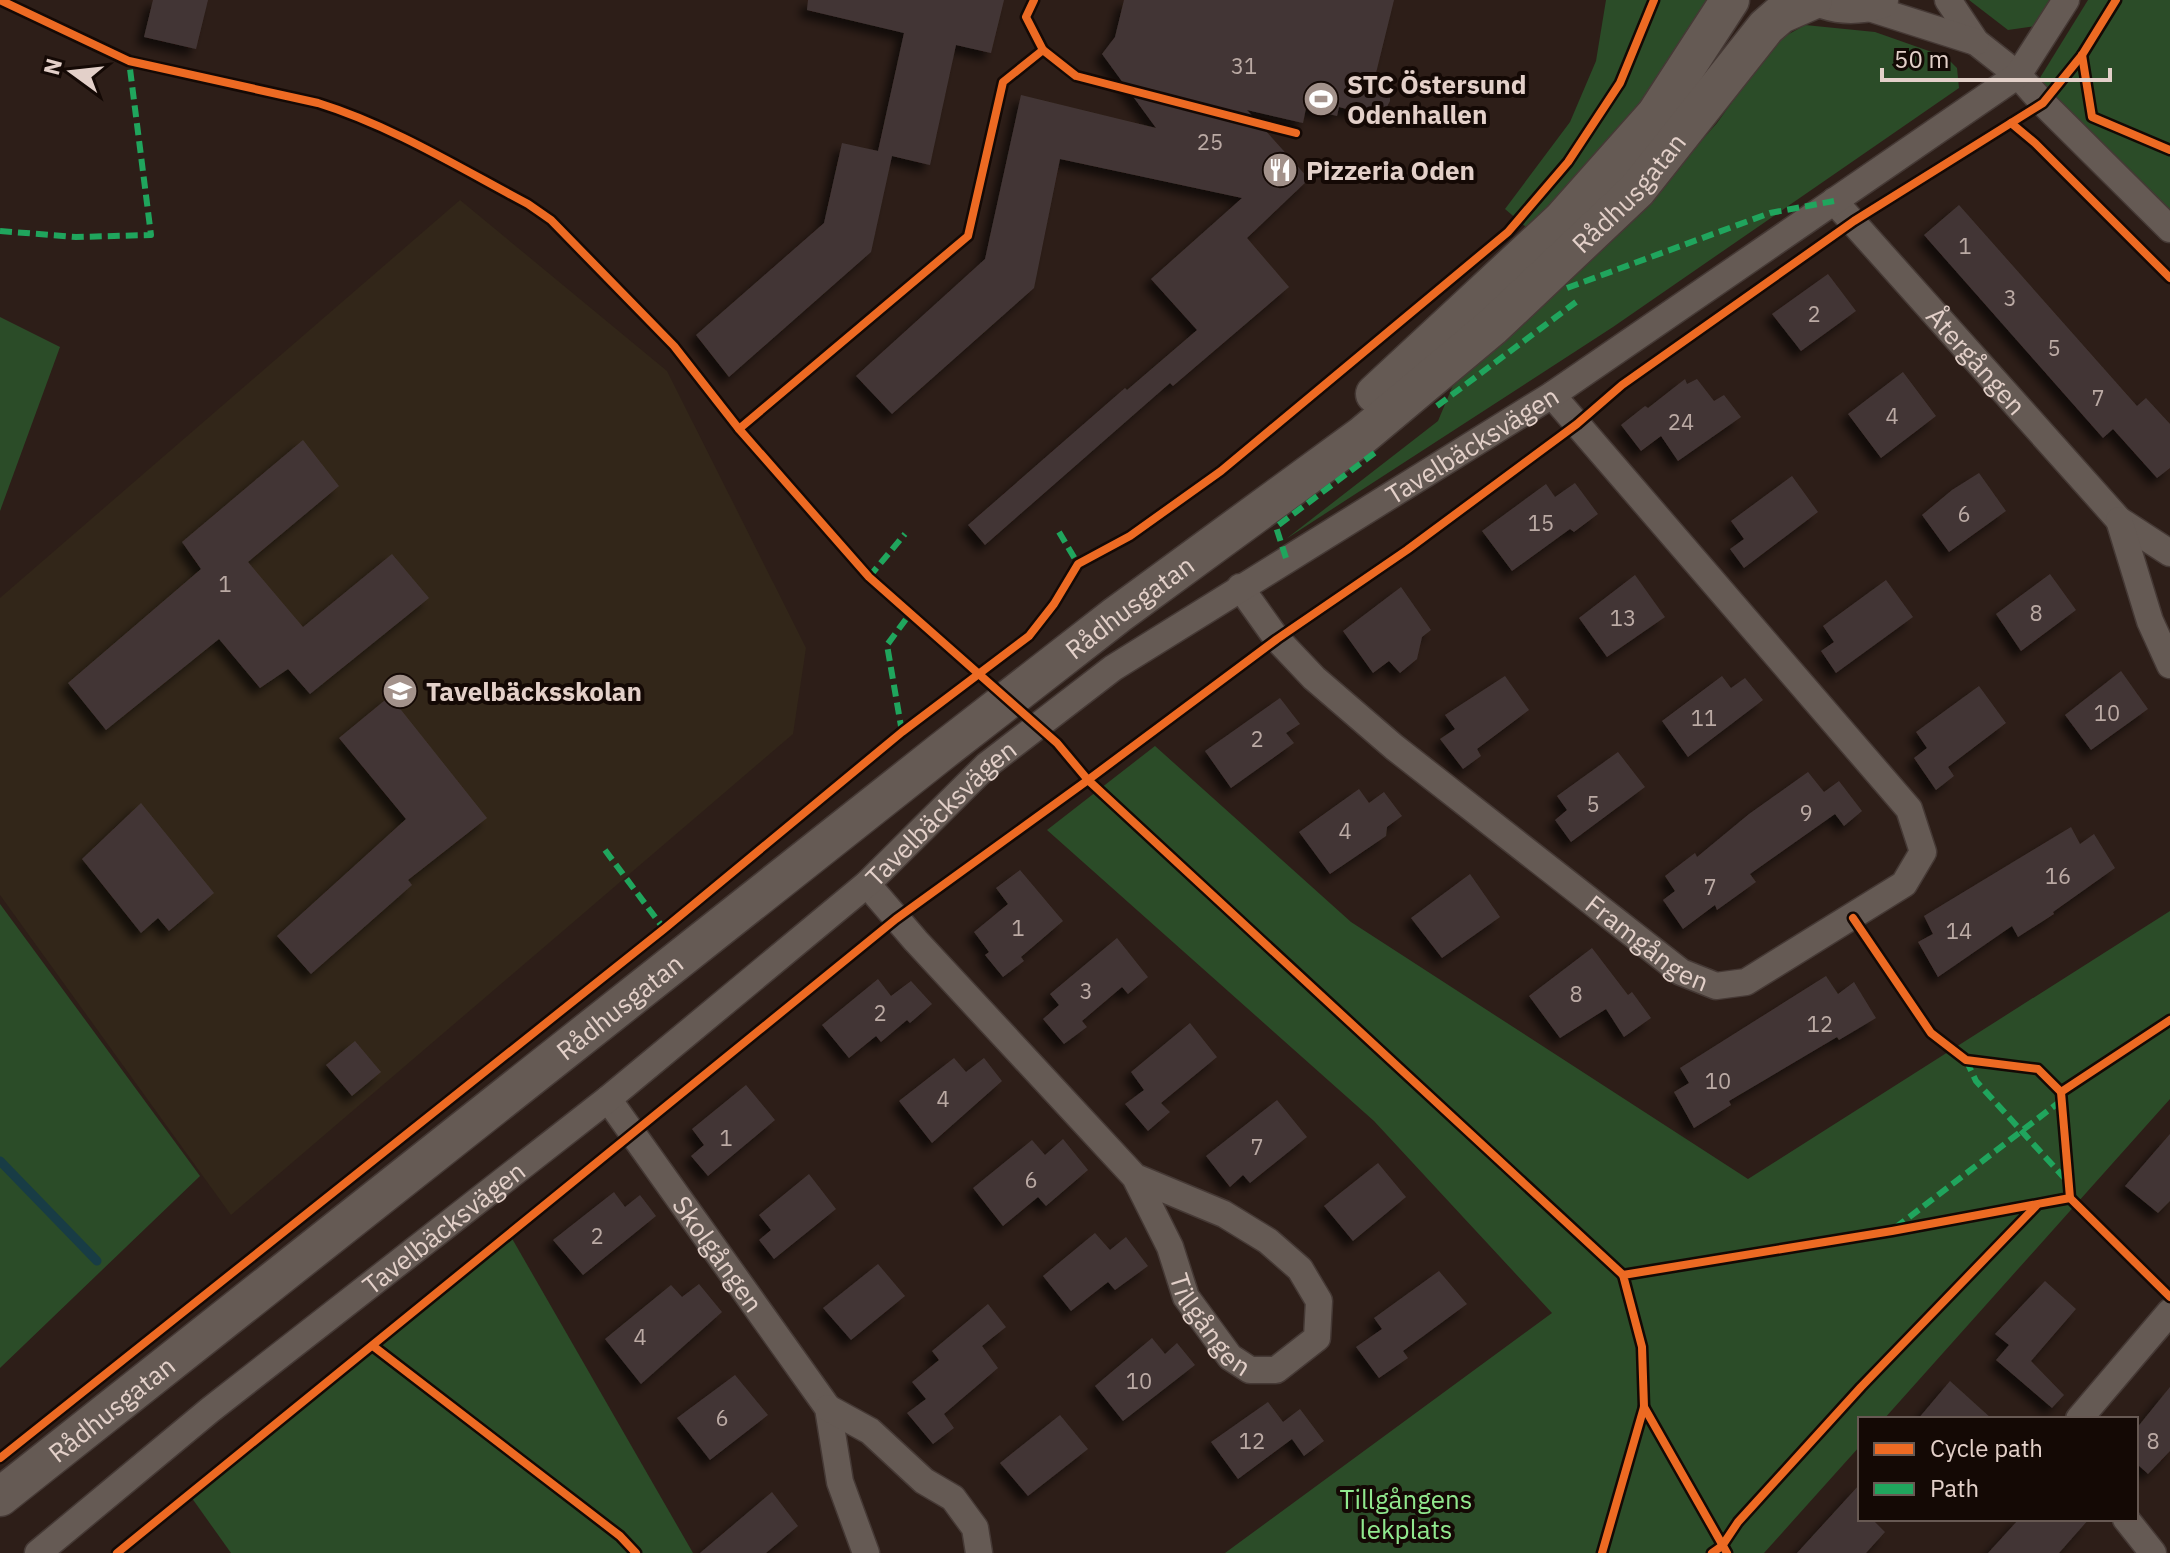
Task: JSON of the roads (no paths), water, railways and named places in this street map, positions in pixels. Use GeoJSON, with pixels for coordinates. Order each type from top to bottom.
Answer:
{"type":"FeatureCollection","features":[{"type":"Feature","properties":{"kind":"main road","name":"Rådhusgatan"},"geometry":{"type":"LineString","coordinates":[[1242,522],[1402,367],[1561,221],[1656,114],[1730,0]]}},
{"type":"Feature","properties":{"kind":"main road","name":"Rådhusgatan"},"geometry":{"type":"LineString","coordinates":[[0,1497],[941,752],[1117,615],[1363,435],[1492,327],[1637,190],[1766,27],[1781,14],[1813,0]]}},
{"type":"Feature","properties":{"kind":"street"},"geometry":{"type":"LineString","coordinates":[[1948,0],[1976,42],[2018,75],[2170,229]]}},
{"type":"Feature","properties":{"kind":"street"},"geometry":{"type":"LineString","coordinates":[[2018,75],[2066,0]]}},
{"type":"Feature","properties":{"kind":"street"},"geometry":{"type":"LineString","coordinates":[[1855,2],[1976,42]]}},
{"type":"Feature","properties":{"kind":"street","name":"Tavelbäcksvägen"},"geometry":{"type":"LineString","coordinates":[[38,1553],[210,1410],[608,1099],[867,884],[987,765],[1113,668],[1552,395],[2018,75]]}},
{"type":"Feature","properties":{"kind":"street","name":"Återgången"},"geometry":{"type":"LineString","coordinates":[[1834,201],[2119,520],[2170,553]]}},
{"type":"Feature","properties":{"kind":"street","name":"Framgången"},"geometry":{"type":"LineString","coordinates":[[1240,587],[1277,639],[1314,678],[1394,747],[1681,972],[1716,986],[1746,982],[1853,918],[1904,884],[1923,852],[1909,809],[1552,395]]}},
{"type":"Feature","properties":{"kind":"street","name":"Återgången"},"geometry":{"type":"LineString","coordinates":[[2119,520],[2150,621],[2170,665]]}},
{"type":"Feature","properties":{"kind":"street","name":"Tillgången"},"geometry":{"type":"LineString","coordinates":[[867,884],[1135,1177],[1170,1247],[1186,1297],[1230,1357],[1250,1370],[1276,1370],[1317,1338],[1319,1301],[1300,1269],[1268,1241],[1224,1214],[1135,1177]]}},
{"type":"Feature","properties":{"kind":"street","name":"Skolgången"},"geometry":{"type":"LineString","coordinates":[[608,1099],[828,1408],[870,1431],[924,1481],[953,1498],[975,1528],[979,1553]]}},
{"type":"Feature","properties":{"kind":"street"},"geometry":{"type":"LineString","coordinates":[[2081,1417],[2170,1312]]}},
{"type":"Feature","properties":{"kind":"street","name":"Skolgången"},"geometry":{"type":"LineString","coordinates":[[828,1408],[840,1482],[866,1553]]}},
{"type":"Feature","properties":{"kind":"street"},"geometry":{"type":"LineString","coordinates":[[2128,1521],[2153,1553]]}},
{"type":"Feature","properties":{"kind":"waterway"},"geometry":{"type":"LineString","coordinates":[[0,1161],[97,1261]]}},
{"type":"Feature","properties":{"kind":"place","name":"STC Östersund Odenhallen"},"geometry":{"type":"Point","coordinates":[1321,99]}},
{"type":"Feature","properties":{"kind":"place","name":"Pizzeria Oden"},"geometry":{"type":"Point","coordinates":[1280,170]}},
{"type":"Feature","properties":{"kind":"place","name":"Tavelbäcksskolan"},"geometry":{"type":"Point","coordinates":[400,691]}},
{"type":"Feature","properties":{"kind":"park label","name":"Tillgångens lekplats"},"geometry":{"type":"Point","coordinates":[1406,1514]}}]}
